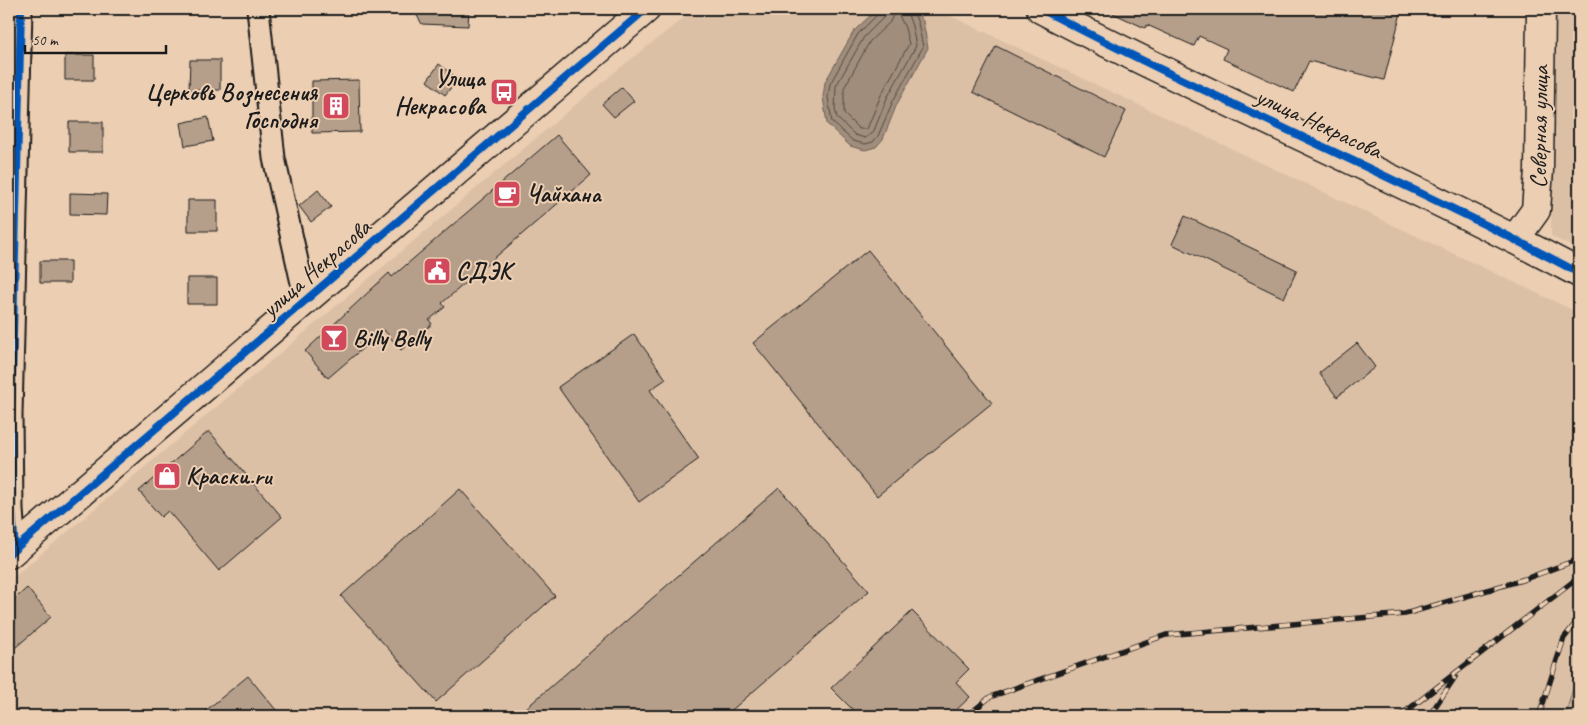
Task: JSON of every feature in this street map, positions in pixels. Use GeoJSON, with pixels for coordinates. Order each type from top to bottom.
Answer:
{"type":"FeatureCollection","features":[{"type":"Feature","properties":{"kind":"street"},"geometry":{"type":"LineString","coordinates":[[12,552],[10,415],[21,9]]}},
{"type":"Feature","properties":{"kind":"street"},"geometry":{"type":"LineString","coordinates":[[258,9],[274,158],[306,301]]}},
{"type":"Feature","properties":{"kind":"street","name":"улица Некрасова"},"geometry":{"type":"LineString","coordinates":[[12,552],[646,9]]}},
{"type":"Feature","properties":{"kind":"street","name":"улица Некрасова"},"geometry":{"type":"LineString","coordinates":[[1041,9],[1156,69],[1287,128],[1515,239],[1579,274]]}},
{"type":"Feature","properties":{"kind":"street","name":"Северная улица"},"geometry":{"type":"LineString","coordinates":[[1515,239],[1536,210],[1539,170],[1541,9]]}},
{"type":"Feature","properties":{"kind":"shaded area"},"geometry":{"type":"Polygon","coordinates":[[[695,9],[936,9],[1579,313],[1579,716],[9,716],[9,581],[616,71],[695,9]]]}},
{"type":"Feature","properties":{"kind":"shaded area"},"geometry":{"type":"Polygon","coordinates":[[[1553,9],[1579,9],[1579,250],[1551,236],[1553,9]]]}},
{"type":"Feature","properties":{"kind":"shaded area"},"geometry":{"type":"Polygon","coordinates":[[[1579,668],[1579,716],[1565,716],[1579,668]]]}},
{"type":"Feature","properties":{"kind":"water"},"geometry":{"type":"Polygon","coordinates":[[[877,9],[914,9],[923,21],[928,48],[897,104],[883,139],[876,147],[865,150],[850,146],[827,124],[823,97],[825,82],[854,31],[877,9]]]}},
{"type":"Feature","properties":{"kind":"building"},"geometry":{"type":"Polygon","coordinates":[[[413,9],[469,9],[468,26],[422,24],[413,9]]]}},
{"type":"Feature","properties":{"kind":"building"},"geometry":{"type":"Polygon","coordinates":[[[1104,9],[1402,9],[1384,80],[1309,61],[1294,92],[1223,59],[1227,49],[1199,36],[1194,46],[1147,25],[1145,28],[1104,9]]]}},
{"type":"Feature","properties":{"kind":"building"},"geometry":{"type":"Polygon","coordinates":[[[996,46],[1126,111],[1104,157],[973,92],[996,46]]]}},
{"type":"Feature","properties":{"kind":"building"},"geometry":{"type":"Polygon","coordinates":[[[65,55],[94,55],[94,80],[65,80],[65,55]]]}},
{"type":"Feature","properties":{"kind":"building"},"geometry":{"type":"Polygon","coordinates":[[[190,60],[220,60],[220,90],[189,90],[190,60]]]}},
{"type":"Feature","properties":{"kind":"building"},"geometry":{"type":"Polygon","coordinates":[[[439,64],[458,79],[445,95],[427,81],[439,64]]]}},
{"type":"Feature","properties":{"kind":"building","name":"Церковь Вознесения Господня"},"geometry":{"type":"Polygon","coordinates":[[[359,80],[360,132],[312,133],[312,81],[359,80]]]}},
{"type":"Feature","properties":{"kind":"building"},"geometry":{"type":"Polygon","coordinates":[[[622,87],[634,101],[614,117],[602,104],[622,87]]]}},
{"type":"Feature","properties":{"kind":"building"},"geometry":{"type":"Polygon","coordinates":[[[208,117],[213,141],[185,146],[181,123],[208,117]]]}},
{"type":"Feature","properties":{"kind":"building"},"geometry":{"type":"Polygon","coordinates":[[[69,122],[103,122],[103,152],[69,152],[69,122]]]}},
{"type":"Feature","properties":{"kind":"building"},"geometry":{"type":"Polygon","coordinates":[[[557,135],[591,175],[442,303],[445,307],[429,320],[432,324],[401,350],[384,330],[328,378],[305,351],[389,273],[392,277],[557,135]]]}},
{"type":"Feature","properties":{"kind":"building"},"geometry":{"type":"Polygon","coordinates":[[[318,190],[331,207],[311,222],[299,206],[318,190]]]}},
{"type":"Feature","properties":{"kind":"building"},"geometry":{"type":"Polygon","coordinates":[[[70,193],[107,194],[106,215],[70,214],[70,193]]]}},
{"type":"Feature","properties":{"kind":"building"},"geometry":{"type":"Polygon","coordinates":[[[188,200],[217,200],[217,231],[188,231],[188,200]]]}},
{"type":"Feature","properties":{"kind":"building"},"geometry":{"type":"Polygon","coordinates":[[[1185,216],[1297,270],[1284,298],[1172,244],[1185,216]]]}},
{"type":"Feature","properties":{"kind":"building"},"geometry":{"type":"Polygon","coordinates":[[[868,250],[992,403],[877,496],[753,343],[868,250]]]}},
{"type":"Feature","properties":{"kind":"building"},"geometry":{"type":"Polygon","coordinates":[[[40,261],[70,261],[70,283],[40,283],[40,261]]]}},
{"type":"Feature","properties":{"kind":"building"},"geometry":{"type":"Polygon","coordinates":[[[187,278],[217,278],[217,304],[187,304],[187,278]]]}},
{"type":"Feature","properties":{"kind":"building"},"geometry":{"type":"Polygon","coordinates":[[[634,334],[666,379],[650,390],[699,459],[639,502],[558,387],[634,334]]]}},
{"type":"Feature","properties":{"kind":"building"},"geometry":{"type":"Polygon","coordinates":[[[1357,343],[1375,367],[1337,397],[1319,373],[1357,343]]]}},
{"type":"Feature","properties":{"kind":"building"},"geometry":{"type":"Polygon","coordinates":[[[209,431],[282,517],[219,571],[168,511],[161,517],[139,491],[209,431]]]}},
{"type":"Feature","properties":{"kind":"building"},"geometry":{"type":"Polygon","coordinates":[[[779,488],[869,591],[725,716],[517,716],[779,488]]]}},
{"type":"Feature","properties":{"kind":"building"},"geometry":{"type":"Polygon","coordinates":[[[460,489],[555,596],[436,702],[341,596],[460,489]]]}},
{"type":"Feature","properties":{"kind":"building"},"geometry":{"type":"Polygon","coordinates":[[[27,588],[51,617],[9,653],[9,604],[27,588]]]}},
{"type":"Feature","properties":{"kind":"building"},"geometry":{"type":"Polygon","coordinates":[[[912,611],[969,669],[956,682],[970,697],[950,716],[859,716],[831,688],[912,611]]]}},
{"type":"Feature","properties":{"kind":"building"},"geometry":{"type":"Polygon","coordinates":[[[248,676],[281,716],[199,716],[248,676]]]}},
{"type":"Feature","properties":{"kind":"railway"},"geometry":{"type":"LineString","coordinates":[[967,716],[990,697],[1166,635],[1405,614],[1525,579],[1579,559]]}},
{"type":"Feature","properties":{"kind":"railway"},"geometry":{"type":"LineString","coordinates":[[1400,716],[1579,577]]}},
{"type":"Feature","properties":{"kind":"railway"},"geometry":{"type":"LineString","coordinates":[[1539,716],[1564,638],[1579,619]]}},
{"type":"Feature","properties":{"kind":"railway"},"geometry":{"type":"LineString","coordinates":[[1429,716],[1455,677]]}},
{"type":"Feature","properties":{"kind":"cycle path"},"geometry":{"type":"LineString","coordinates":[[15,549],[12,510],[11,415],[21,9]]}},
{"type":"Feature","properties":{"kind":"cycle path"},"geometry":{"type":"LineString","coordinates":[[9,554],[646,9]]}},
{"type":"Feature","properties":{"kind":"cycle path"},"geometry":{"type":"LineString","coordinates":[[1041,9],[1175,76],[1446,205],[1579,273]]}},
{"type":"Feature","properties":{"kind":"place","name":"Улица Некрасова"},"geometry":{"type":"Point","coordinates":[504,92]}},
{"type":"Feature","properties":{"kind":"place","name":"Церковь Вознесения Господня"},"geometry":{"type":"Point","coordinates":[336,106]}},
{"type":"Feature","properties":{"kind":"place","name":"Чайхана"},"geometry":{"type":"Point","coordinates":[507,194]}},
{"type":"Feature","properties":{"kind":"place","name":"СДЭК"},"geometry":{"type":"Point","coordinates":[437,271]}},
{"type":"Feature","properties":{"kind":"place","name":"Billy Belly"},"geometry":{"type":"Point","coordinates":[334,338]}},
{"type":"Feature","properties":{"kind":"place","name":"Краски.ru"},"geometry":{"type":"Point","coordinates":[167,476]}}]}
